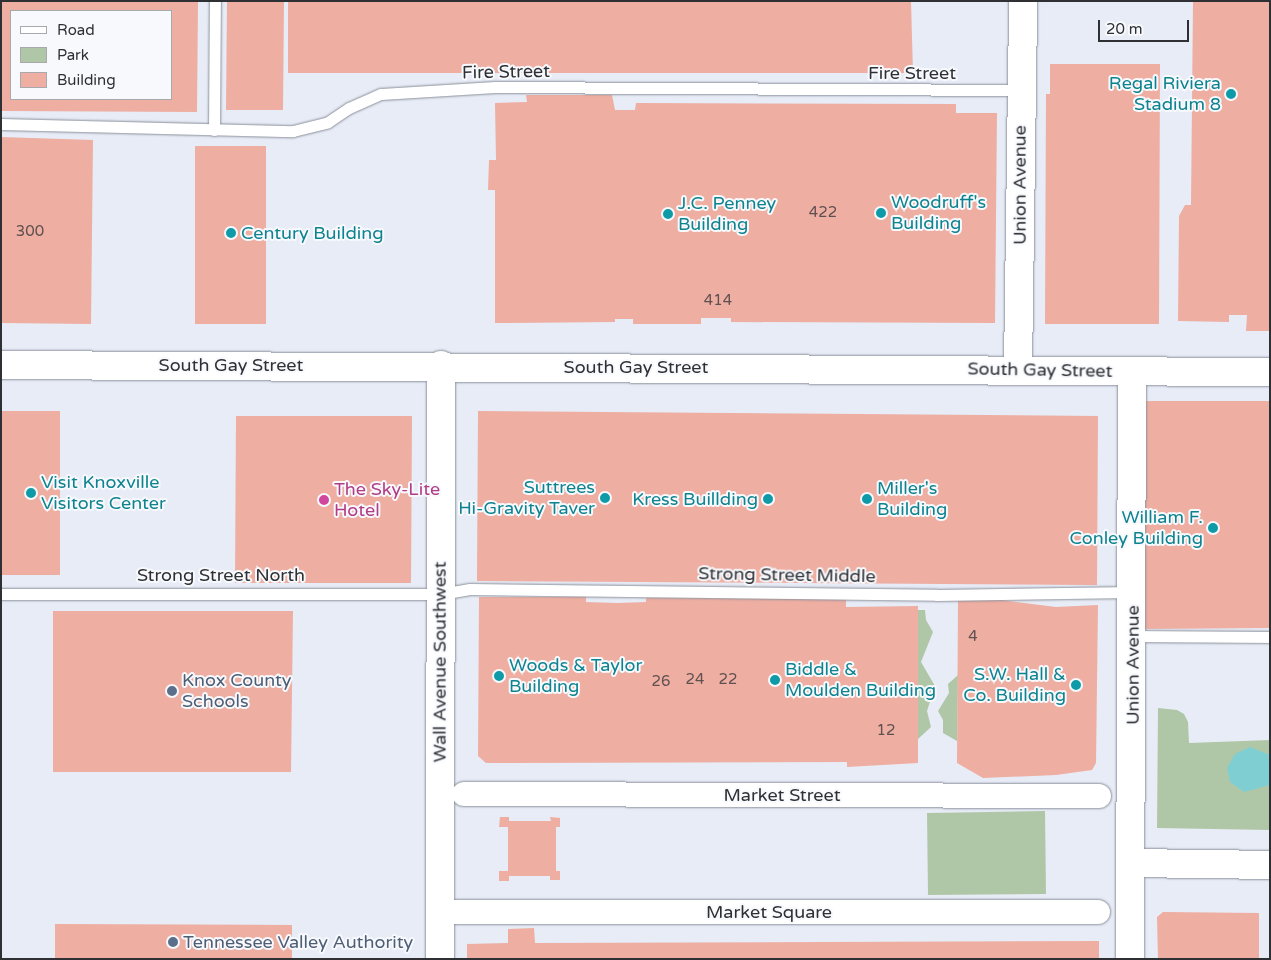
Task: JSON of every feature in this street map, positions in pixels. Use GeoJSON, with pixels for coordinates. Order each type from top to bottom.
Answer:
{"type":"FeatureCollection","features":[{"type":"Feature","properties":{"kind":"street","name":"Union Avenue"},"geometry":{"type":"LineString","coordinates":[[1018,369],[1020,90],[1023,1]]}},
{"type":"Feature","properties":{"kind":"street","name":"South Gay Street"},"geometry":{"type":"LineString","coordinates":[[1,365],[441,365],[1270,372]]}},
{"type":"Feature","properties":{"kind":"street","name":"Wall Avenue Southwest"},"geometry":{"type":"LineString","coordinates":[[440,959],[441,365]]}},
{"type":"Feature","properties":{"kind":"street","name":"Union Avenue"},"geometry":{"type":"LineString","coordinates":[[1130,959],[1133,636],[1132,371]]}},
{"type":"Feature","properties":{"kind":"street","name":"Market Street"},"geometry":{"type":"LineString","coordinates":[[464,794],[1100,796]]}},
{"type":"Feature","properties":{"kind":"street"},"geometry":{"type":"LineString","coordinates":[[1131,863],[1270,865]]}},
{"type":"Feature","properties":{"kind":"street","name":"Market Square"},"geometry":{"type":"LineString","coordinates":[[440,912],[1098,912]]}},
{"type":"Feature","properties":{"kind":"lane"},"geometry":{"type":"LineString","coordinates":[[214,1],[214,130]]}},
{"type":"Feature","properties":{"kind":"lane","name":"Fire Street"},"geometry":{"type":"LineString","coordinates":[[1,124],[214,130],[310,129],[381,94],[495,87],[1020,90]]}},
{"type":"Feature","properties":{"kind":"lane","name":"Strong Street Middle"},"geometry":{"type":"LineString","coordinates":[[440,594],[470,589],[937,594],[1133,592]]}},
{"type":"Feature","properties":{"kind":"lane","name":"Strong Street North"},"geometry":{"type":"LineString","coordinates":[[1,594],[440,594]]}},
{"type":"Feature","properties":{"kind":"lane"},"geometry":{"type":"LineString","coordinates":[[1133,636],[1270,637]]}},
{"type":"Feature","properties":{"kind":"green space"},"geometry":{"type":"Polygon","coordinates":[[[918,610],[925,610],[926,620],[933,632],[921,662],[935,686],[927,711],[931,727],[918,739],[918,610]]]}},
{"type":"Feature","properties":{"kind":"green space"},"geometry":{"type":"Polygon","coordinates":[[[958,675],[957,741],[943,733],[943,720],[938,711],[949,693],[948,684],[958,675]]]}},
{"type":"Feature","properties":{"kind":"green space"},"geometry":{"type":"Polygon","coordinates":[[[1158,708],[1177,710],[1184,714],[1188,722],[1189,743],[1270,740],[1270,830],[1157,828],[1158,708]]]}},
{"type":"Feature","properties":{"kind":"green space"},"geometry":{"type":"Polygon","coordinates":[[[1045,811],[1046,894],[928,895],[927,813],[1045,811]]]}},
{"type":"Feature","properties":{"kind":"water"},"geometry":{"type":"Polygon","coordinates":[[[1250,747],[1270,755],[1270,785],[1244,792],[1230,782],[1227,768],[1235,754],[1250,747]]]}},
{"type":"Feature","properties":{"kind":"building"},"geometry":{"type":"Polygon","coordinates":[[[1,1],[198,1],[197,112],[1,111],[1,1]]]}},
{"type":"Feature","properties":{"kind":"building"},"geometry":{"type":"Polygon","coordinates":[[[227,1],[284,1],[283,110],[226,110],[227,1]]]}},
{"type":"Feature","properties":{"kind":"building"},"geometry":{"type":"Polygon","coordinates":[[[288,1],[911,1],[913,73],[288,73],[288,1]]]}},
{"type":"Feature","properties":{"kind":"building"},"geometry":{"type":"Polygon","coordinates":[[[1193,1],[1270,1],[1270,331],[1246,331],[1247,315],[1229,315],[1229,322],[1178,321],[1179,216],[1185,205],[1191,205],[1193,1]]]}},
{"type":"Feature","properties":{"kind":"building"},"geometry":{"type":"Polygon","coordinates":[[[1050,64],[1160,64],[1159,324],[1045,324],[1046,94],[1050,94],[1050,64]]]}},
{"type":"Feature","properties":{"kind":"building"},"geometry":{"type":"Polygon","coordinates":[[[526,95],[612,95],[615,110],[635,110],[636,103],[956,104],[956,113],[997,113],[995,323],[731,322],[731,318],[701,318],[701,324],[633,324],[633,319],[615,319],[615,322],[495,323],[495,190],[488,190],[489,160],[496,160],[495,103],[527,102],[526,95]]]}},
{"type":"Feature","properties":{"kind":"building"},"geometry":{"type":"Polygon","coordinates":[[[1,137],[93,140],[91,324],[1,323],[1,137]]]}},
{"type":"Feature","properties":{"kind":"building","name":"Century Building"},"geometry":{"type":"Polygon","coordinates":[[[195,146],[266,146],[266,324],[195,324],[195,146]]]}},
{"type":"Feature","properties":{"kind":"building","name":"William F. Conley Building"},"geometry":{"type":"Polygon","coordinates":[[[1145,401],[1270,401],[1270,628],[1142,629],[1145,401]]]}},
{"type":"Feature","properties":{"kind":"building","name":"Visit Knoxville Visitors Center"},"geometry":{"type":"Polygon","coordinates":[[[1,411],[60,411],[60,575],[1,575],[1,411]]]}},
{"type":"Feature","properties":{"kind":"building"},"geometry":{"type":"Polygon","coordinates":[[[478,411],[1098,416],[1097,585],[477,581],[478,411]]]}},
{"type":"Feature","properties":{"kind":"building","name":"The Sky-Lite Hotel"},"geometry":{"type":"Polygon","coordinates":[[[236,416],[412,416],[411,583],[235,583],[236,416]]]}},
{"type":"Feature","properties":{"kind":"building"},"geometry":{"type":"Polygon","coordinates":[[[479,597],[586,597],[586,602],[617,603],[646,602],[646,598],[846,599],[846,607],[918,606],[918,763],[847,767],[847,762],[486,763],[478,756],[479,597]]]}},
{"type":"Feature","properties":{"kind":"building"},"geometry":{"type":"Polygon","coordinates":[[[958,599],[992,599],[1056,607],[1098,605],[1096,763],[1092,770],[1056,775],[983,778],[957,763],[958,599]]]}},
{"type":"Feature","properties":{"kind":"building","name":"Knox County Schools"},"geometry":{"type":"Polygon","coordinates":[[[53,611],[293,611],[291,772],[53,772],[53,611]]]}},
{"type":"Feature","properties":{"kind":"building"},"geometry":{"type":"Polygon","coordinates":[[[500,817],[509,817],[509,821],[551,821],[550,817],[560,818],[560,827],[556,827],[556,871],[560,871],[560,880],[550,880],[550,876],[509,876],[509,881],[499,881],[499,871],[508,871],[508,827],[499,827],[500,817]]]}},
{"type":"Feature","properties":{"kind":"building"},"geometry":{"type":"Polygon","coordinates":[[[1163,912],[1259,913],[1259,959],[1158,959],[1157,917],[1163,912]]]}},
{"type":"Feature","properties":{"kind":"building","name":"Tennessee Valley Authority"},"geometry":{"type":"Polygon","coordinates":[[[55,924],[292,925],[292,959],[55,959],[55,924]]]}},
{"type":"Feature","properties":{"kind":"building"},"geometry":{"type":"Polygon","coordinates":[[[534,928],[535,943],[1099,941],[1099,959],[467,959],[467,944],[508,943],[508,929],[534,928]]]}},
{"type":"Feature","properties":{"kind":"place","name":"Regal Riviera Stadium 8"},"geometry":{"type":"Point","coordinates":[1231,94]}},
{"type":"Feature","properties":{"kind":"place","name":"Woodruff's Building"},"geometry":{"type":"Point","coordinates":[881,213]}},
{"type":"Feature","properties":{"kind":"place","name":"J.C. Penney Building"},"geometry":{"type":"Point","coordinates":[668,214]}},
{"type":"Feature","properties":{"kind":"place","name":"Century Building"},"geometry":{"type":"Point","coordinates":[231,233]}},
{"type":"Feature","properties":{"kind":"place","name":"Visit Knoxville Visitors Center"},"geometry":{"type":"Point","coordinates":[31,493]}},
{"type":"Feature","properties":{"kind":"place","name":"Suttrees Hi-Gravity Taver"},"geometry":{"type":"Point","coordinates":[605,498]}},
{"type":"Feature","properties":{"kind":"place","name":"Kress Buillding"},"geometry":{"type":"Point","coordinates":[768,499]}},
{"type":"Feature","properties":{"kind":"place","name":"Miller's Building"},"geometry":{"type":"Point","coordinates":[867,499]}},
{"type":"Feature","properties":{"kind":"place","name":"The Sky-Lite Hotel"},"geometry":{"type":"Point","coordinates":[324,500]}},
{"type":"Feature","properties":{"kind":"place","name":"William F. Conley Building"},"geometry":{"type":"Point","coordinates":[1213,528]}},
{"type":"Feature","properties":{"kind":"place","name":"Woods & Taylor Building"},"geometry":{"type":"Point","coordinates":[499,676]}},
{"type":"Feature","properties":{"kind":"place","name":"Biddle & Moulden Building"},"geometry":{"type":"Point","coordinates":[775,680]}},
{"type":"Feature","properties":{"kind":"place","name":"S.W. Hall & Co. Building"},"geometry":{"type":"Point","coordinates":[1076,685]}},
{"type":"Feature","properties":{"kind":"place","name":"Knox County Schools"},"geometry":{"type":"Point","coordinates":[172,691]}},
{"type":"Feature","properties":{"kind":"place","name":"Tennessee Valley Authority"},"geometry":{"type":"Point","coordinates":[173,942]}}]}
